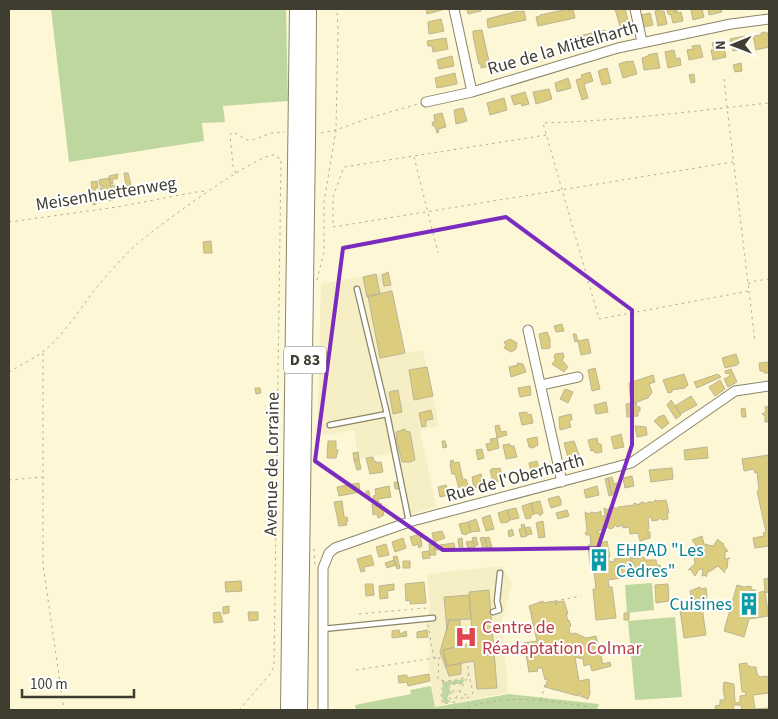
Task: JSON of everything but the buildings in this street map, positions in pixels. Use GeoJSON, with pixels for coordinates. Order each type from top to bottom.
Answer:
{"type":"FeatureCollection","features":[{"type":"Feature","properties":{"kind":"main road","name":"Avenue de Lorraine"},"geometry":{"type":"LineString","coordinates":[[288,710],[296,9]]}},
{"type":"Feature","properties":{"kind":"main road","name":"Avenue de Lorraine"},"geometry":{"type":"LineString","coordinates":[[300,710],[308,142],[308,9]]}},
{"type":"Feature","properties":{"kind":"street"},"geometry":{"type":"LineString","coordinates":[[454,9],[472,92]]}},
{"type":"Feature","properties":{"kind":"street"},"geometry":{"type":"LineString","coordinates":[[634,9],[642,42]]}},
{"type":"Feature","properties":{"kind":"street","name":"Rue de la Mittelharth"},"geometry":{"type":"LineString","coordinates":[[426,102],[472,92],[642,42],[769,19]]}},
{"type":"Feature","properties":{"kind":"street"},"geometry":{"type":"LineString","coordinates":[[528,330],[562,482]]}},
{"type":"Feature","properties":{"kind":"street"},"geometry":{"type":"LineString","coordinates":[[541,385],[578,377]]}},
{"type":"Feature","properties":{"kind":"street","name":"Rue de l'Oberharth"},"geometry":{"type":"LineString","coordinates":[[323,710],[322,568],[329,553],[335,548],[409,522],[631,463],[735,391],[769,386]]}},
{"type":"Feature","properties":{"kind":"lane"},"geometry":{"type":"LineString","coordinates":[[357,289],[387,414],[409,522]]}},
{"type":"Feature","properties":{"kind":"lane"},"geometry":{"type":"LineString","coordinates":[[330,425],[387,414]]}},
{"type":"Feature","properties":{"kind":"lane"},"geometry":{"type":"LineString","coordinates":[[493,612],[499,610],[500,573]]}},
{"type":"Feature","properties":{"kind":"lane"},"geometry":{"type":"LineString","coordinates":[[323,629],[433,618]]}},
{"type":"Feature","properties":{"kind":"path"},"geometry":{"type":"LineString","coordinates":[[317,280],[324,252],[324,202],[336,130],[337,9]]}},
{"type":"Feature","properties":{"kind":"path"},"geometry":{"type":"LineString","coordinates":[[724,78],[754,342]]}},
{"type":"Feature","properties":{"kind":"path"},"geometry":{"type":"LineString","coordinates":[[321,133],[426,102]]}},
{"type":"Feature","properties":{"kind":"path"},"geometry":{"type":"LineString","coordinates":[[749,290],[599,319],[543,123],[603,121],[769,103]]}},
{"type":"Feature","properties":{"kind":"path"},"geometry":{"type":"LineString","coordinates":[[236,173],[233,166],[230,134],[233,132],[247,140],[253,140],[271,133],[286,132]]}},
{"type":"Feature","properties":{"kind":"path"},"geometry":{"type":"LineString","coordinates":[[547,134],[344,167],[333,198],[332,227],[428,213],[734,162]]}},
{"type":"Feature","properties":{"kind":"path"},"geometry":{"type":"LineString","coordinates":[[9,372],[43,352],[72,321],[107,275],[136,244],[207,191],[236,173],[268,156],[275,155],[281,159],[274,666],[270,674],[239,710]]}},
{"type":"Feature","properties":{"kind":"path"},"geometry":{"type":"LineString","coordinates":[[414,156],[438,253]]}},
{"type":"Feature","properties":{"kind":"path","name":"Meisenhuettenweg"},"geometry":{"type":"LineString","coordinates":[[9,222],[107,209],[207,191]]}},
{"type":"Feature","properties":{"kind":"path"},"geometry":{"type":"LineString","coordinates":[[748,284],[769,279]]}},
{"type":"Feature","properties":{"kind":"path"},"geometry":{"type":"LineString","coordinates":[[43,352],[43,565],[64,710]]}},
{"type":"Feature","properties":{"kind":"path"},"geometry":{"type":"LineString","coordinates":[[9,480],[44,476]]}},
{"type":"Feature","properties":{"kind":"path"},"geometry":{"type":"LineString","coordinates":[[315,569],[314,547],[318,548]]}},
{"type":"Feature","properties":{"kind":"path"},"geometry":{"type":"LineString","coordinates":[[555,601],[581,596]]}},
{"type":"Feature","properties":{"kind":"path"},"geometry":{"type":"LineString","coordinates":[[359,614],[426,608],[434,658]]}},
{"type":"Feature","properties":{"kind":"path"},"geometry":{"type":"LineString","coordinates":[[356,670],[440,657],[438,679],[442,682],[441,697],[443,704],[469,697],[473,693],[468,666]]}},
{"type":"Feature","properties":{"kind":"path"},"geometry":{"type":"LineString","coordinates":[[442,682],[464,678],[469,675]]}},
{"type":"Feature","properties":{"kind":"path"},"geometry":{"type":"LineString","coordinates":[[456,710],[454,700],[469,675]]}},
{"type":"Feature","properties":{"kind":"path"},"geometry":{"type":"LineString","coordinates":[[541,700],[546,681]]}},
{"type":"Feature","properties":{"kind":"path"},"geometry":{"type":"LineString","coordinates":[[454,700],[449,698],[452,691],[450,686],[453,684],[463,684]]}},
{"type":"Feature","properties":{"kind":"path"},"geometry":{"type":"LineString","coordinates":[[452,691],[459,691],[469,697]]}},
{"type":"Feature","properties":{"kind":"path"},"geometry":{"type":"LineString","coordinates":[[462,710],[498,700],[541,700],[589,707],[592,710]]}},
{"type":"Feature","properties":{"kind":"highlighted area"},"geometry":{"type":"Polygon","coordinates":[[[506,217],[632,310],[632,445],[598,548],[443,550],[315,461],[343,248],[506,217]]]}},
{"type":"Feature","properties":{"kind":"shaded area"},"geometry":{"type":"Polygon","coordinates":[[[389,272],[405,353],[423,350],[439,426],[420,430],[436,507],[404,516],[392,453],[359,459],[354,430],[317,435],[321,284],[389,272]]]}},
{"type":"Feature","properties":{"kind":"shaded area","name":"Centre de Réadaptation Colmar"},"geometry":{"type":"Polygon","coordinates":[[[502,566],[512,585],[502,620],[508,693],[435,706],[428,661],[430,650],[426,623],[430,606],[427,574],[502,566]]]}},
{"type":"Feature","properties":{"kind":"green space"},"geometry":{"type":"Polygon","coordinates":[[[51,9],[286,9],[288,101],[223,106],[225,122],[202,123],[204,141],[69,162],[51,9]]]}},
{"type":"Feature","properties":{"kind":"green space"},"geometry":{"type":"Polygon","coordinates":[[[652,583],[654,610],[627,613],[625,585],[652,583]]]}},
{"type":"Feature","properties":{"kind":"green space"},"geometry":{"type":"Polygon","coordinates":[[[675,617],[682,697],[635,700],[628,621],[675,617]]]}},
{"type":"Feature","properties":{"kind":"green space"},"geometry":{"type":"Polygon","coordinates":[[[465,679],[462,684],[448,686],[451,692],[447,699],[451,702],[444,703],[442,697],[443,682],[465,679]]]}},
{"type":"Feature","properties":{"kind":"green space"},"geometry":{"type":"Polygon","coordinates":[[[431,686],[435,707],[509,694],[599,704],[597,710],[356,710],[355,705],[411,694],[410,690],[431,686]]]}},
{"type":"Feature","properties":{"kind":"place","name":"EHPAD \"Les Cèdres\""},"geometry":{"type":"Point","coordinates":[599,560]}},
{"type":"Feature","properties":{"kind":"place","name":"Cuisines"},"geometry":{"type":"Point","coordinates":[749,604]}},
{"type":"Feature","properties":{"kind":"place","name":"Centre de Réadaptation Colmar"},"geometry":{"type":"Point","coordinates":[466,637]}}]}
